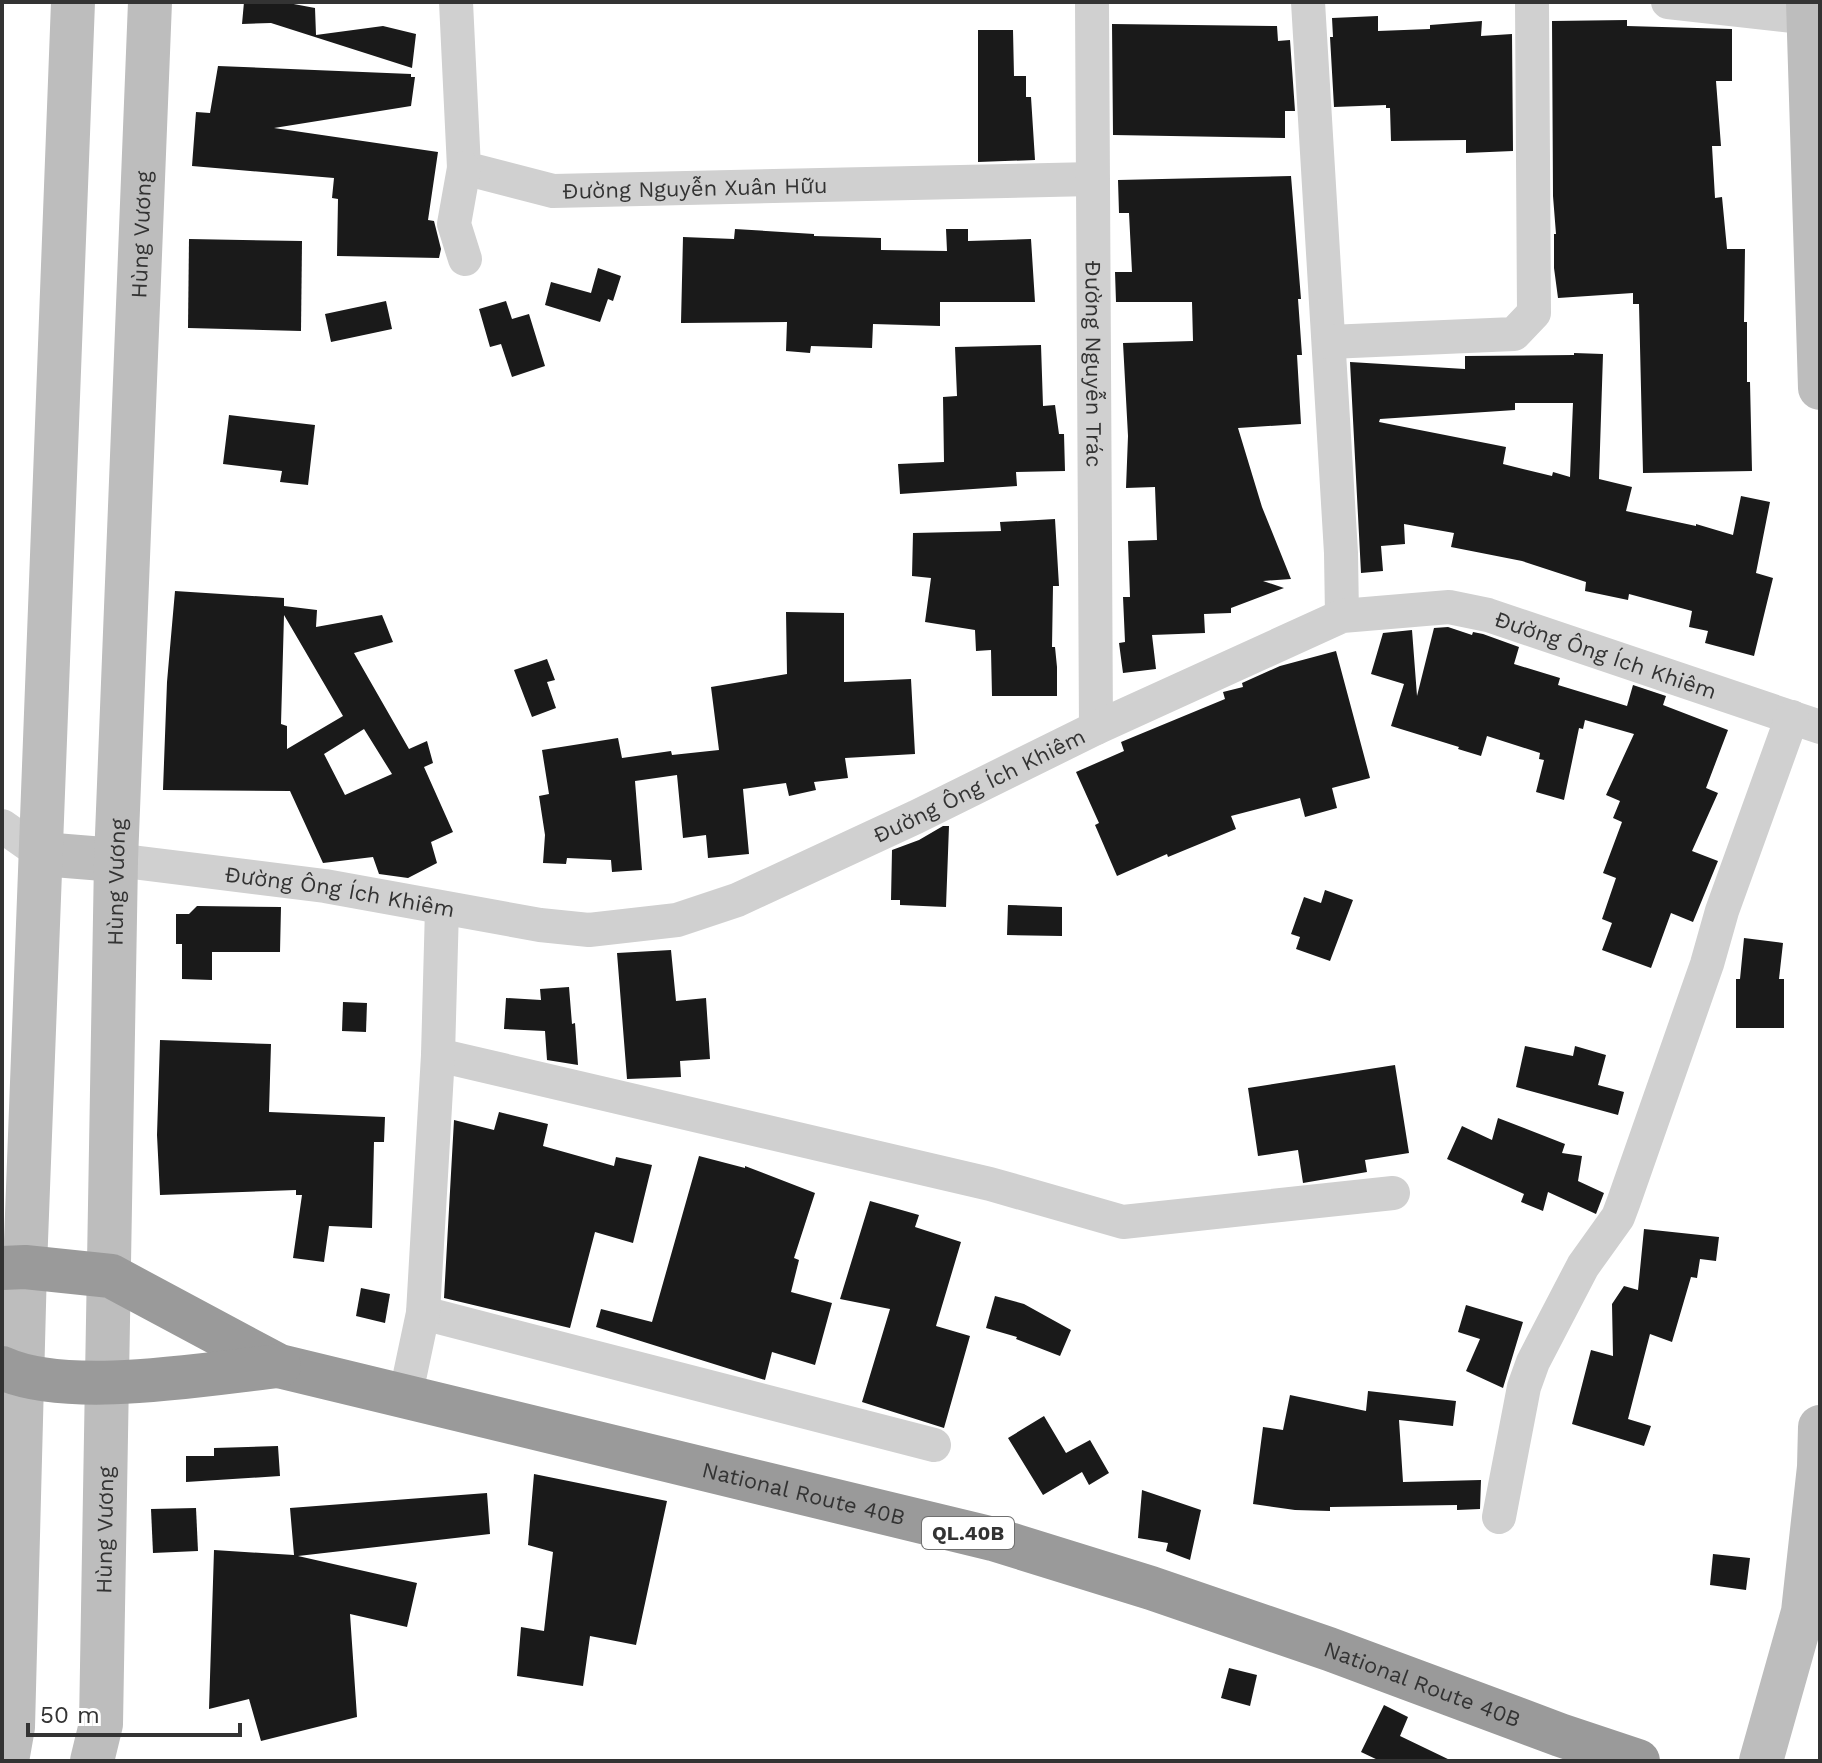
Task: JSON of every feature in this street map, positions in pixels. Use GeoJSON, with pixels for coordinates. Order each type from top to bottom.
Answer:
{"type":"FeatureCollection","features":[{"type":"Feature","properties":{"kind":"highway"},"geometry":{"type":"LineString","coordinates":[[13,1267],[111,1276],[279,1366]]}},
{"type":"Feature","properties":{"kind":"highway"},"geometry":{"type":"LineString","coordinates":[[12,1373],[107,1383],[279,1366]]}},
{"type":"Feature","properties":{"kind":"highway","name":"National Route 40B"},"geometry":{"type":"LineString","coordinates":[[279,1366],[993,1539],[1151,1588],[1329,1649],[1638,1761]]}},
{"type":"Feature","properties":{"kind":"main road"},"geometry":{"type":"LineString","coordinates":[[7,1761],[13,1727],[13,1267],[22,856],[73,2]]}},
{"type":"Feature","properties":{"kind":"main road","name":"Hùng Vương"},"geometry":{"type":"LineString","coordinates":[[92,1761],[101,1724],[116,860],[150,2]]}},
{"type":"Feature","properties":{"kind":"main road"},"geometry":{"type":"LineString","coordinates":[[1812,13],[1820,388]]}},
{"type":"Feature","properties":{"kind":"main road"},"geometry":{"type":"LineString","coordinates":[[22,856],[116,860]]}},
{"type":"Feature","properties":{"kind":"main road"},"geometry":{"type":"LineString","coordinates":[[1761,1761],[1803,1612],[1819,1467],[1820,1427]]}},
{"type":"Feature","properties":{"kind":"street"},"geometry":{"type":"LineString","coordinates":[[456,2],[464,168],[454,224],[465,259]]}},
{"type":"Feature","properties":{"kind":"street","name":"Đường Nguyễn Trác"},"geometry":{"type":"LineString","coordinates":[[1092,2],[1096,728]]}},
{"type":"Feature","properties":{"kind":"street"},"geometry":{"type":"LineString","coordinates":[[1308,2],[1341,553],[1342,616]]}},
{"type":"Feature","properties":{"kind":"street"},"geometry":{"type":"LineString","coordinates":[[1329,342],[1514,334],[1534,313],[1532,2]]}},
{"type":"Feature","properties":{"kind":"street"},"geometry":{"type":"LineString","coordinates":[[1668,2],[1812,13]]}},
{"type":"Feature","properties":{"kind":"street","name":"Đường Nguyễn Xuân Hữu"},"geometry":{"type":"LineString","coordinates":[[464,168],[553,191],[1093,179]]}},
{"type":"Feature","properties":{"kind":"street","name":"Đường Ông Ích Khiêm"},"geometry":{"type":"LineString","coordinates":[[116,860],[325,886],[540,925],[589,930],[677,920],[737,900],[916,817],[1096,728],[1342,616],[1449,607],[1488,615],[1806,722]]}},
{"type":"Feature","properties":{"kind":"street"},"geometry":{"type":"LineString","coordinates":[[1499,1517],[1524,1387],[1533,1362],[1583,1266],[1618,1217],[1640,1163],[1656,1105],[1707,964],[1722,911],[1806,722]]}},
{"type":"Feature","properties":{"kind":"street"},"geometry":{"type":"LineString","coordinates":[[2,826],[22,856]]}},
{"type":"Feature","properties":{"kind":"street"},"geometry":{"type":"LineString","coordinates":[[405,1398],[423,1313],[438,1055],[442,908]]}},
{"type":"Feature","properties":{"kind":"street"},"geometry":{"type":"LineString","coordinates":[[438,1055],[990,1184],[1123,1222],[1393,1193]]}},
{"type":"Feature","properties":{"kind":"street"},"geometry":{"type":"LineString","coordinates":[[423,1313],[934,1445]]}},
{"type":"Feature","properties":{"kind":"building"},"geometry":{"type":"Polygon","coordinates":[[[244,2],[283,2],[315,8],[316,35],[383,26],[416,34],[412,68],[271,23],[242,24],[244,2]]]}},
{"type":"Feature","properties":{"kind":"building"},"geometry":{"type":"Polygon","coordinates":[[[1378,16],[1378,31],[1430,29],[1430,25],[1482,21],[1481,36],[1512,34],[1513,151],[1466,153],[1466,140],[1391,141],[1390,108],[1386,105],[1334,107],[1330,37],[1333,37],[1332,18],[1378,16]]]}},
{"type":"Feature","properties":{"kind":"building"},"geometry":{"type":"Polygon","coordinates":[[[1627,20],[1627,26],[1732,29],[1732,81],[1716,81],[1721,146],[1712,146],[1715,198],[1722,197],[1727,249],[1745,249],[1744,322],[1747,322],[1752,471],[1643,473],[1639,304],[1633,304],[1633,293],[1558,298],[1554,268],[1552,21],[1627,20]]]}},
{"type":"Feature","properties":{"kind":"building"},"geometry":{"type":"Polygon","coordinates":[[[1112,24],[1277,26],[1278,41],[1290,40],[1295,111],[1285,111],[1285,138],[1113,135],[1112,24]]]}},
{"type":"Feature","properties":{"kind":"building"},"geometry":{"type":"Polygon","coordinates":[[[978,30],[1013,30],[1014,76],[1026,76],[1026,97],[1031,97],[1035,160],[978,162],[978,30]]]}},
{"type":"Feature","properties":{"kind":"building"},"geometry":{"type":"Polygon","coordinates":[[[218,66],[411,74],[415,77],[411,106],[274,128],[438,152],[428,220],[434,221],[441,249],[439,258],[337,256],[338,199],[332,198],[334,178],[192,166],[196,112],[210,113],[218,66]]]}},
{"type":"Feature","properties":{"kind":"building"},"geometry":{"type":"Polygon","coordinates":[[[1291,176],[1301,299],[1298,299],[1302,355],[1297,355],[1301,424],[1238,428],[1262,507],[1291,579],[1263,581],[1284,588],[1231,608],[1231,613],[1204,614],[1205,633],[1152,635],[1156,669],[1123,673],[1119,643],[1125,642],[1123,597],[1130,597],[1128,541],[1157,540],[1155,487],[1126,488],[1128,436],[1123,343],[1193,341],[1192,302],[1116,302],[1115,272],[1132,272],[1129,213],[1119,213],[1118,180],[1291,176]]]}},
{"type":"Feature","properties":{"kind":"building"},"geometry":{"type":"Polygon","coordinates":[[[735,229],[881,238],[881,250],[947,251],[946,229],[968,229],[968,241],[1031,239],[1035,302],[940,302],[940,326],[873,324],[872,348],[811,346],[810,353],[786,351],[787,322],[681,323],[683,237],[734,239],[735,229]]]}},
{"type":"Feature","properties":{"kind":"building"},"geometry":{"type":"Polygon","coordinates":[[[189,239],[302,241],[301,331],[188,328],[189,239]]]}},
{"type":"Feature","properties":{"kind":"building"},"geometry":{"type":"Polygon","coordinates":[[[598,268],[621,276],[613,301],[608,299],[600,322],[545,305],[551,282],[591,293],[598,268]]]}},
{"type":"Feature","properties":{"kind":"building"},"geometry":{"type":"Polygon","coordinates":[[[386,301],[392,329],[331,342],[325,314],[386,301]]]}},
{"type":"Feature","properties":{"kind":"building"},"geometry":{"type":"Polygon","coordinates":[[[506,301],[512,319],[529,314],[545,366],[512,377],[501,344],[490,347],[479,309],[506,301]]]}},
{"type":"Feature","properties":{"kind":"building"},"geometry":{"type":"Polygon","coordinates":[[[1041,345],[1043,406],[1055,405],[1059,434],[1064,434],[1065,471],[1016,472],[1017,486],[900,494],[898,464],[944,462],[943,397],[957,396],[955,347],[1041,345]]]}},
{"type":"Feature","properties":{"kind":"building"},"geometry":{"type":"Polygon","coordinates":[[[1603,354],[1599,479],[1632,487],[1626,511],[1696,524],[1733,535],[1741,496],[1770,502],[1756,573],[1773,578],[1754,656],[1705,643],[1708,631],[1689,627],[1692,611],[1629,594],[1628,600],[1585,591],[1586,582],[1522,561],[1451,547],[1454,533],[1404,524],[1405,544],[1381,546],[1383,571],[1361,573],[1350,362],[1465,369],[1465,356],[1603,354]],[[1515,403],[1515,410],[1380,419],[1379,422],[1506,447],[1503,464],[1552,476],[1553,472],[1570,477],[1573,403],[1515,403]]]}},
{"type":"Feature","properties":{"kind":"building"},"geometry":{"type":"Polygon","coordinates":[[[229,415],[315,425],[308,485],[280,482],[282,471],[223,464],[229,415]]]}},
{"type":"Feature","properties":{"kind":"building"},"geometry":{"type":"Polygon","coordinates":[[[1055,519],[1059,586],[1053,586],[1052,647],[1055,647],[1057,696],[992,696],[991,650],[976,651],[975,630],[925,622],[931,578],[912,576],[913,533],[1001,531],[1000,522],[1055,519]]]}},
{"type":"Feature","properties":{"kind":"building"},"geometry":{"type":"Polygon","coordinates":[[[175,591],[284,598],[284,606],[317,610],[316,627],[382,615],[393,642],[354,653],[409,749],[427,741],[433,763],[424,767],[453,832],[431,842],[437,863],[408,878],[379,874],[373,857],[323,863],[290,791],[163,790],[167,682],[175,591]],[[284,615],[281,724],[287,726],[287,749],[343,716],[284,615]],[[364,729],[324,754],[345,795],[392,774],[364,729]]]}},
{"type":"Feature","properties":{"kind":"building"},"geometry":{"type":"Polygon","coordinates":[[[786,612],[844,613],[844,682],[911,679],[915,754],[845,758],[848,778],[814,782],[816,790],[789,796],[786,783],[743,789],[749,854],[708,858],[706,835],[683,838],[677,775],[635,781],[642,870],[612,872],[611,860],[567,858],[566,864],[543,863],[545,835],[539,796],[549,794],[542,750],[618,738],[622,758],[671,751],[672,755],[719,750],[711,687],[787,674],[786,612]]]}},
{"type":"Feature","properties":{"kind":"building"},"geometry":{"type":"Polygon","coordinates":[[[1448,627],[1472,635],[1473,632],[1483,634],[1519,647],[1514,664],[1560,678],[1558,685],[1627,706],[1633,685],[1666,696],[1663,705],[1728,730],[1706,788],[1718,793],[1692,851],[1718,861],[1693,922],[1671,913],[1651,968],[1602,950],[1612,923],[1602,919],[1616,878],[1603,873],[1622,822],[1613,818],[1620,801],[1606,795],[1634,734],[1585,720],[1583,729],[1579,728],[1564,800],[1536,792],[1544,760],[1539,759],[1540,753],[1487,736],[1481,756],[1391,726],[1404,684],[1371,674],[1383,633],[1412,630],[1417,696],[1434,628],[1448,627]]]}},
{"type":"Feature","properties":{"kind":"building"},"geometry":{"type":"Polygon","coordinates":[[[1336,651],[1370,778],[1332,788],[1337,808],[1305,817],[1300,798],[1231,816],[1236,829],[1117,876],[1095,825],[1099,823],[1076,772],[1124,751],[1121,742],[1225,699],[1223,692],[1243,687],[1242,683],[1280,666],[1336,651]]]}},
{"type":"Feature","properties":{"kind":"building"},"geometry":{"type":"Polygon","coordinates":[[[547,659],[555,680],[547,682],[556,708],[532,717],[514,670],[547,659]]]}},
{"type":"Feature","properties":{"kind":"building"},"geometry":{"type":"Polygon","coordinates":[[[943,826],[949,826],[946,907],[900,905],[900,900],[891,900],[892,850],[919,840],[943,826]]]}},
{"type":"Feature","properties":{"kind":"building"},"geometry":{"type":"Polygon","coordinates":[[[1325,890],[1353,900],[1330,961],[1296,949],[1300,937],[1291,934],[1304,897],[1321,903],[1325,890]]]}},
{"type":"Feature","properties":{"kind":"building"},"geometry":{"type":"Polygon","coordinates":[[[1008,905],[1062,907],[1062,936],[1007,935],[1008,905]]]}},
{"type":"Feature","properties":{"kind":"building"},"geometry":{"type":"Polygon","coordinates":[[[197,906],[281,907],[280,952],[212,952],[212,980],[182,979],[182,944],[176,944],[176,914],[189,914],[197,906]]]}},
{"type":"Feature","properties":{"kind":"building"},"geometry":{"type":"Polygon","coordinates":[[[1744,938],[1783,943],[1779,979],[1784,979],[1784,1028],[1736,1028],[1736,979],[1740,979],[1744,938]]]}},
{"type":"Feature","properties":{"kind":"building"},"geometry":{"type":"Polygon","coordinates":[[[671,950],[676,1001],[706,998],[710,1059],[680,1061],[681,1077],[627,1079],[617,953],[671,950]]]}},
{"type":"Feature","properties":{"kind":"building"},"geometry":{"type":"Polygon","coordinates":[[[569,987],[578,1065],[547,1060],[545,1031],[504,1029],[506,998],[541,1000],[540,989],[569,987]]]}},
{"type":"Feature","properties":{"kind":"building"},"geometry":{"type":"Polygon","coordinates":[[[343,1002],[367,1003],[366,1032],[342,1031],[343,1002]]]}},
{"type":"Feature","properties":{"kind":"building"},"geometry":{"type":"Polygon","coordinates":[[[160,1040],[271,1044],[269,1112],[385,1117],[384,1142],[374,1142],[372,1228],[329,1226],[324,1262],[293,1258],[302,1195],[296,1195],[296,1190],[160,1195],[157,1135],[160,1040]]]}},
{"type":"Feature","properties":{"kind":"building"},"geometry":{"type":"Polygon","coordinates":[[[1525,1046],[1573,1056],[1575,1046],[1606,1055],[1598,1085],[1624,1092],[1618,1115],[1516,1087],[1525,1046]]]}},
{"type":"Feature","properties":{"kind":"building"},"geometry":{"type":"Polygon","coordinates":[[[1395,1065],[1409,1153],[1365,1160],[1367,1172],[1303,1183],[1298,1150],[1258,1156],[1248,1088],[1395,1065]]]}},
{"type":"Feature","properties":{"kind":"building"},"geometry":{"type":"Polygon","coordinates":[[[499,1112],[548,1124],[543,1146],[614,1166],[616,1157],[652,1165],[633,1243],[595,1232],[570,1328],[444,1298],[454,1120],[494,1130],[499,1112]]]}},
{"type":"Feature","properties":{"kind":"building"},"geometry":{"type":"Polygon","coordinates":[[[1498,1118],[1565,1144],[1562,1153],[1582,1156],[1578,1181],[1604,1193],[1596,1214],[1548,1192],[1543,1211],[1521,1202],[1524,1194],[1447,1159],[1462,1126],[1492,1140],[1498,1118]]]}},
{"type":"Feature","properties":{"kind":"building"},"geometry":{"type":"Polygon","coordinates":[[[699,1156],[745,1166],[815,1193],[794,1258],[799,1260],[791,1292],[832,1303],[815,1365],[772,1352],[765,1380],[596,1327],[601,1309],[652,1322],[699,1156]]]}},
{"type":"Feature","properties":{"kind":"building"},"geometry":{"type":"Polygon","coordinates":[[[870,1201],[919,1215],[915,1227],[961,1242],[936,1326],[970,1336],[944,1428],[862,1402],[890,1309],[840,1299],[870,1201]]]}},
{"type":"Feature","properties":{"kind":"building"},"geometry":{"type":"Polygon","coordinates":[[[1644,1229],[1719,1237],[1716,1261],[1700,1259],[1697,1278],[1691,1277],[1672,1342],[1650,1334],[1628,1419],[1651,1426],[1644,1446],[1572,1424],[1591,1350],[1613,1356],[1612,1304],[1624,1286],[1638,1290],[1644,1229]]]}},
{"type":"Feature","properties":{"kind":"building"},"geometry":{"type":"Polygon","coordinates":[[[361,1288],[390,1294],[385,1323],[356,1316],[361,1288]]]}},
{"type":"Feature","properties":{"kind":"building"},"geometry":{"type":"Polygon","coordinates":[[[995,1296],[1024,1304],[1071,1330],[1060,1356],[1017,1337],[986,1328],[995,1296]]]}},
{"type":"Feature","properties":{"kind":"building"},"geometry":{"type":"Polygon","coordinates":[[[1466,1305],[1523,1322],[1503,1388],[1466,1371],[1480,1339],[1458,1332],[1466,1305]]]}},
{"type":"Feature","properties":{"kind":"building"},"geometry":{"type":"Polygon","coordinates":[[[1368,1391],[1456,1401],[1453,1426],[1399,1420],[1403,1482],[1481,1480],[1480,1509],[1457,1510],[1457,1505],[1330,1507],[1330,1511],[1253,1504],[1263,1427],[1283,1430],[1290,1395],[1366,1411],[1368,1391]]]}},
{"type":"Feature","properties":{"kind":"building"},"geometry":{"type":"Polygon","coordinates":[[[1044,1416],[1066,1453],[1090,1440],[1109,1473],[1089,1485],[1082,1472],[1043,1495],[1008,1438],[1044,1416]]]}},
{"type":"Feature","properties":{"kind":"building"},"geometry":{"type":"Polygon","coordinates":[[[278,1446],[280,1476],[186,1482],[186,1456],[214,1456],[214,1448],[278,1446]]]}},
{"type":"Feature","properties":{"kind":"building"},"geometry":{"type":"Polygon","coordinates":[[[534,1474],[667,1501],[636,1645],[590,1636],[583,1686],[517,1676],[521,1627],[544,1631],[553,1552],[528,1545],[534,1474]]]}},
{"type":"Feature","properties":{"kind":"building"},"geometry":{"type":"Polygon","coordinates":[[[1142,1490],[1201,1510],[1190,1560],[1166,1551],[1168,1543],[1138,1538],[1142,1490]]]}},
{"type":"Feature","properties":{"kind":"building"},"geometry":{"type":"Polygon","coordinates":[[[487,1493],[490,1534],[298,1556],[417,1583],[407,1627],[350,1614],[357,1717],[261,1741],[249,1699],[209,1709],[214,1550],[294,1555],[290,1508],[487,1493]]]}},
{"type":"Feature","properties":{"kind":"building"},"geometry":{"type":"Polygon","coordinates":[[[196,1508],[198,1551],[153,1553],[151,1509],[196,1508]]]}},
{"type":"Feature","properties":{"kind":"building"},"geometry":{"type":"Polygon","coordinates":[[[1713,1554],[1750,1558],[1746,1590],[1710,1585],[1713,1554]]]}},
{"type":"Feature","properties":{"kind":"building"},"geometry":{"type":"Polygon","coordinates":[[[1229,1668],[1257,1675],[1250,1706],[1221,1698],[1229,1668]]]}},
{"type":"Feature","properties":{"kind":"building"},"geometry":{"type":"Polygon","coordinates":[[[1384,1705],[1408,1717],[1400,1736],[1452,1761],[1380,1761],[1361,1752],[1384,1705]]]}}]}
